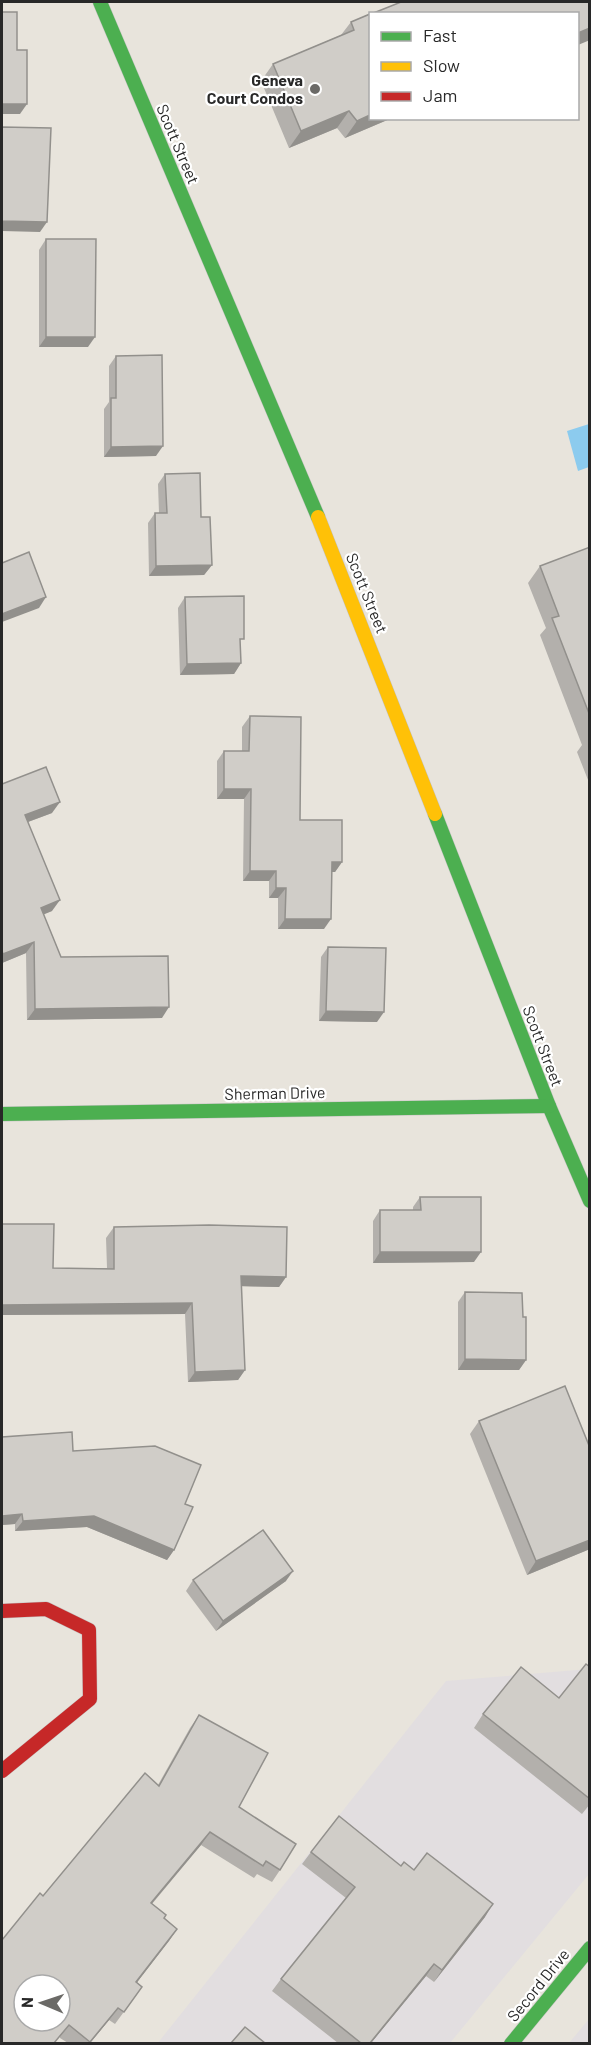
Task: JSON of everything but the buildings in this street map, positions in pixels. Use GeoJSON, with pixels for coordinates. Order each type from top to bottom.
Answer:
{"type":"FeatureCollection","features":[{"type":"Feature","properties":{"kind":"main road","name":"Scott Street"},"geometry":{"type":"LineString","coordinates":[[100,2],[338,565],[549,1106],[590,1201]]}},
{"type":"Feature","properties":{"kind":"main road","name":"Sherman Drive"},"geometry":{"type":"LineString","coordinates":[[2,1113],[549,1106]]}},
{"type":"Feature","properties":{"kind":"main road"},"geometry":{"type":"LineString","coordinates":[[2,1611],[46,1609],[89,1630],[90,1699],[2,1771]]}},
{"type":"Feature","properties":{"kind":"main road","name":"Secord Drive"},"geometry":{"type":"LineString","coordinates":[[511,2043],[590,1948]]}},
{"type":"Feature","properties":{"kind":"shaded area"},"geometry":{"type":"Polygon","coordinates":[[[589,1669],[589,1874],[450,2043],[157,2044],[446,1681],[589,1669]]]}},
{"type":"Feature","properties":{"kind":"shaded area"},"geometry":{"type":"Polygon","coordinates":[[[589,2019],[589,2043],[569,2043],[589,2019]]]}},
{"type":"Feature","properties":{"kind":"water"},"geometry":{"type":"Polygon","coordinates":[[[589,424],[589,467],[578,471],[567,431],[589,424]]]}},
{"type":"Feature","properties":{"kind":"traffic: fast"},"geometry":{"type":"LineString","coordinates":[[100,2],[318,517]]}},
{"type":"Feature","properties":{"kind":"traffic: fast"},"geometry":{"type":"LineString","coordinates":[[435,814],[549,1106],[590,1201]]}},
{"type":"Feature","properties":{"kind":"traffic: fast"},"geometry":{"type":"LineString","coordinates":[[2,1114],[549,1106]]}},
{"type":"Feature","properties":{"kind":"traffic: fast"},"geometry":{"type":"LineString","coordinates":[[511,2044],[590,1948]]}},
{"type":"Feature","properties":{"kind":"traffic: slow"},"geometry":{"type":"LineString","coordinates":[[318,517],[435,814]]}},
{"type":"Feature","properties":{"kind":"traffic: jam"},"geometry":{"type":"LineString","coordinates":[[2,1611],[46,1609],[89,1630],[90,1699],[2,1771]]}},
{"type":"Feature","properties":{"kind":"place","name":"Geneva Court Condos"},"geometry":{"type":"Point","coordinates":[315,89]}}]}
